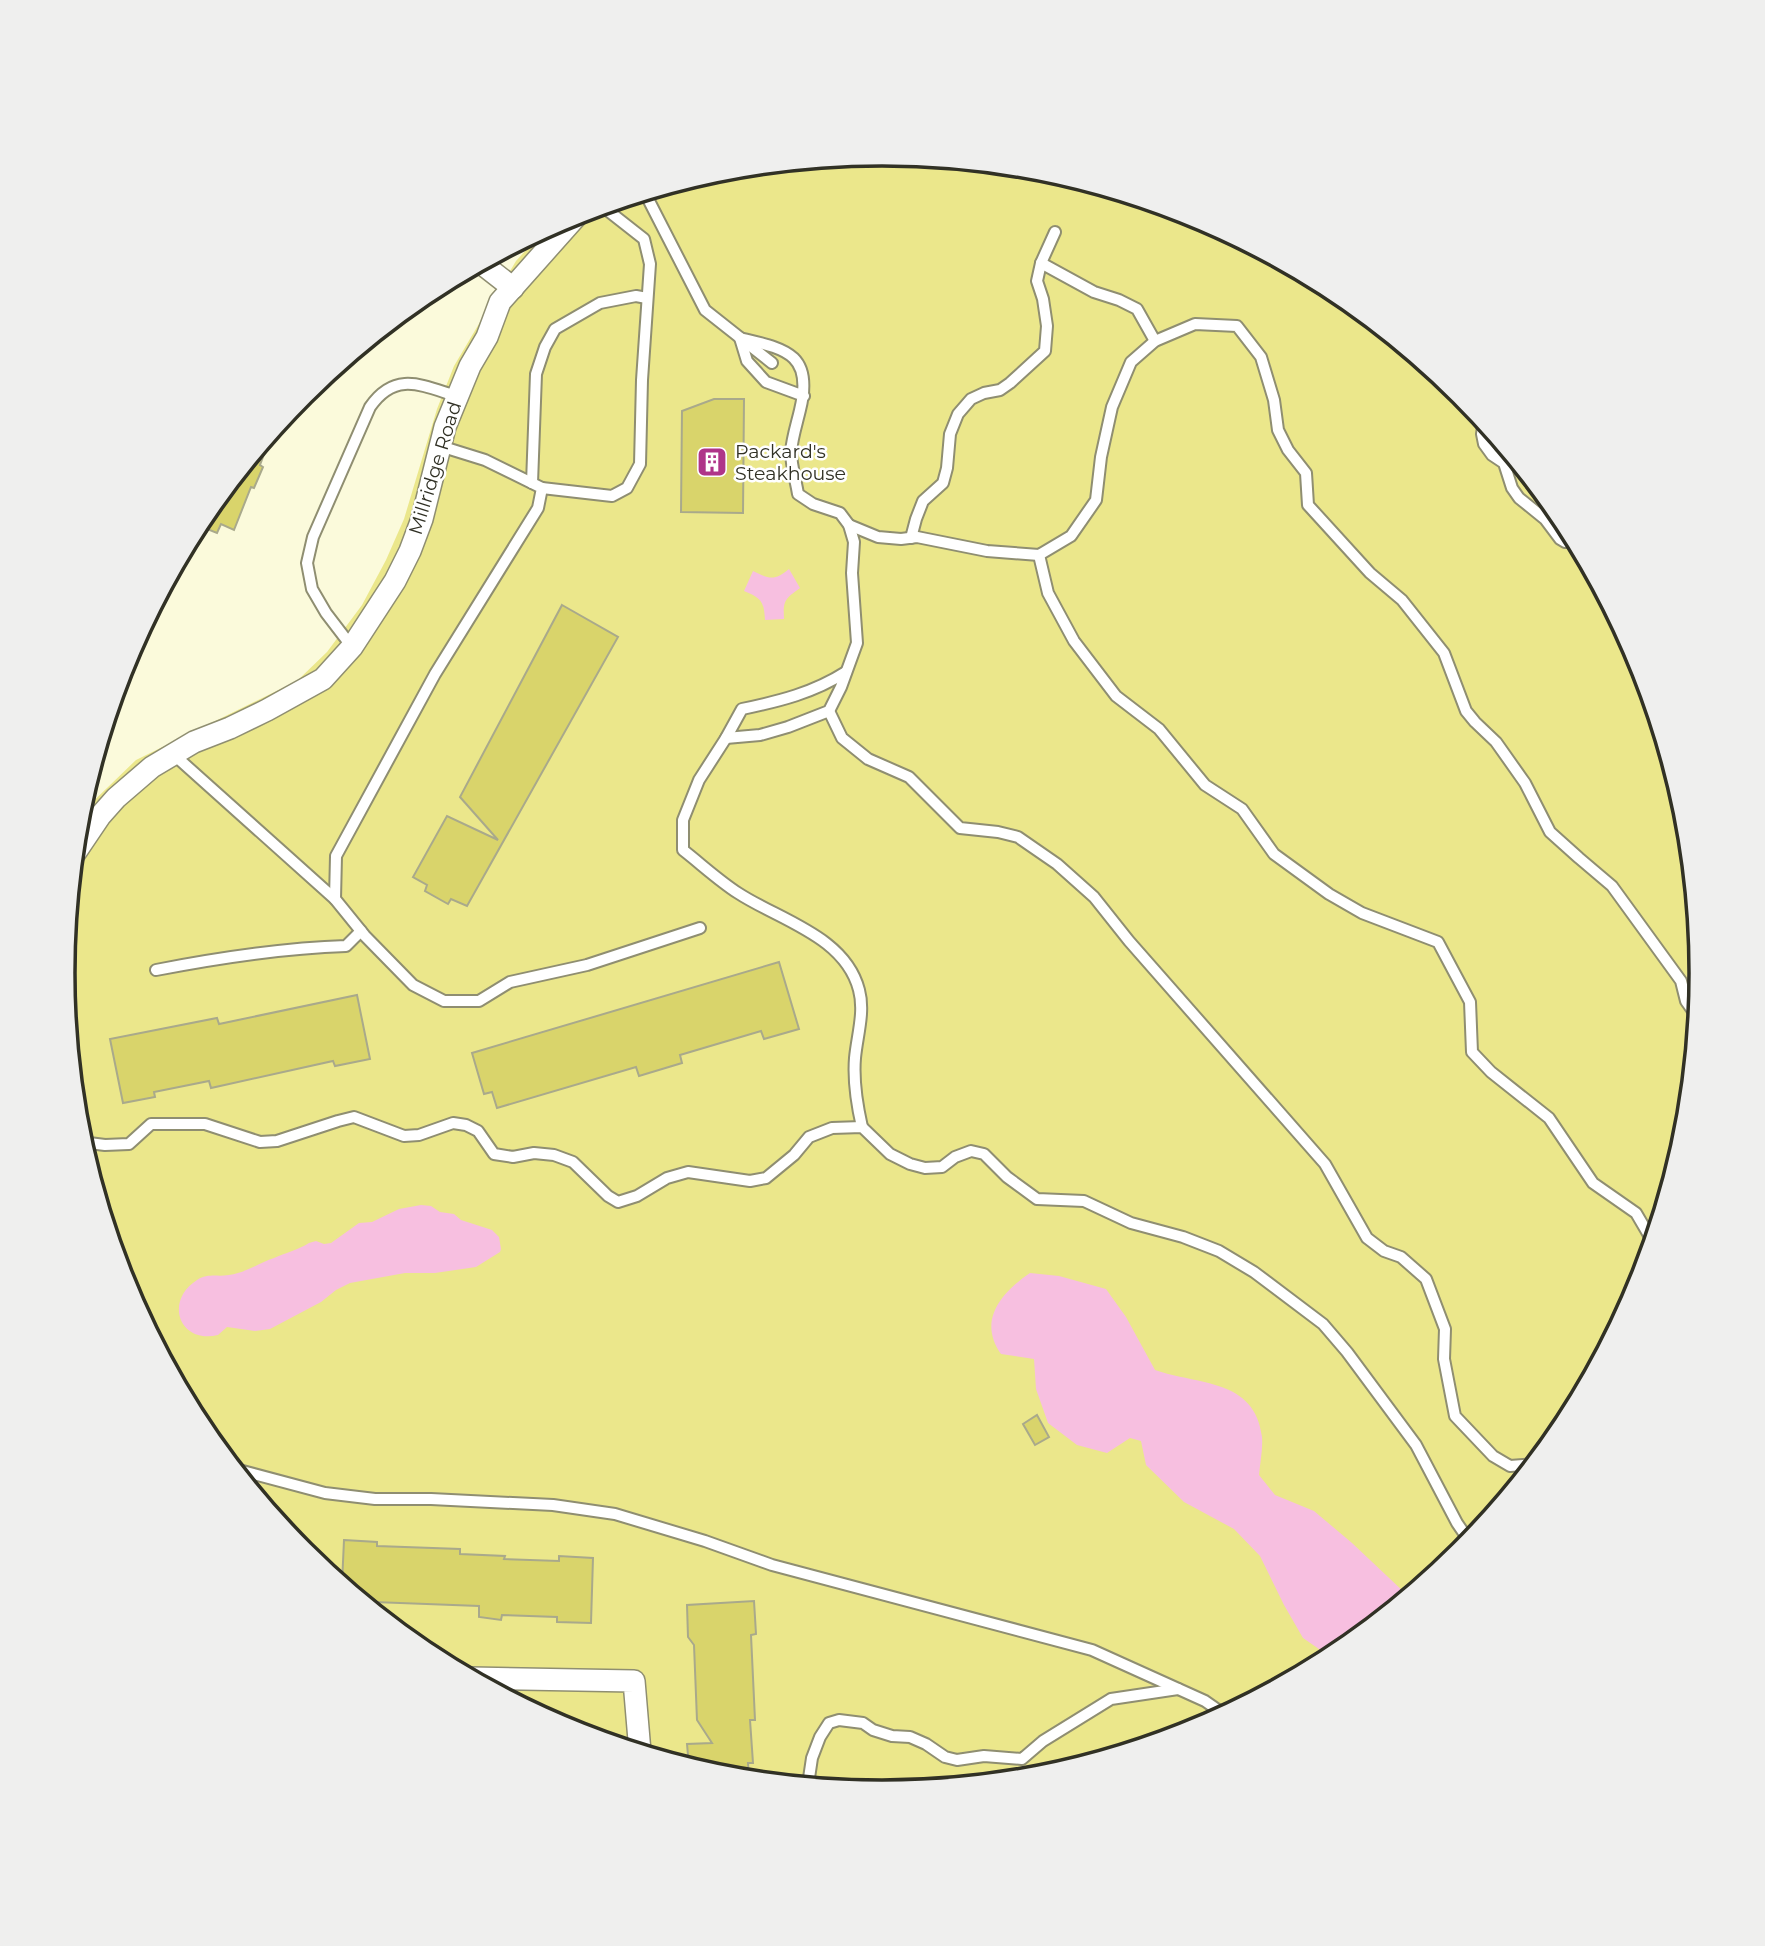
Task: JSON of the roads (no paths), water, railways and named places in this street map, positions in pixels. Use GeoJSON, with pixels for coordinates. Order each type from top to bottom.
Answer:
{"type":"FeatureCollection","features":[{"type":"Feature","properties":{"kind":"street","name":"Millridge Road"},"geometry":{"type":"LineString","coordinates":[[88,834],[116,798],[172,753],[267,710],[323,679],[352,647],[389,591],[410,551],[422,519],[440,446],[456,396],[487,337],[500,302],[562,232]]}},
{"type":"Feature","properties":{"kind":"street"},"geometry":{"type":"LineString","coordinates":[[488,269],[513,288]]}},
{"type":"Feature","properties":{"kind":"street"},"geometry":{"type":"LineString","coordinates":[[491,1678],[634,1681],[639,1742]]}},
{"type":"Feature","properties":{"kind":"lane"},"geometry":{"type":"LineString","coordinates":[[649,201],[705,310],[772,363]]}},
{"type":"Feature","properties":{"kind":"lane"},"geometry":{"type":"LineString","coordinates":[[440,446],[485,460],[537,485],[612,496],[627,488],[640,464],[642,380],[650,264],[644,239],[611,213]]}},
{"type":"Feature","properties":{"kind":"lane"},"geometry":{"type":"LineString","coordinates":[[911,538],[923,501],[943,483],[950,434],[958,414],[971,399],[1000,390],[1010,383],[1045,351],[1043,299],[1037,281],[1041,263],[1055,232]]}},
{"type":"Feature","properties":{"kind":"lane"},"geometry":{"type":"LineString","coordinates":[[1041,263],[1094,292],[1137,309],[1155,341]]}},
{"type":"Feature","properties":{"kind":"lane"},"geometry":{"type":"LineString","coordinates":[[334,899],[335,856],[435,674],[538,508],[536,373],[545,347],[555,329],[600,303],[636,296],[648,298]]}},
{"type":"Feature","properties":{"kind":"lane"},"geometry":{"type":"LineString","coordinates":[[849,525],[878,537],[917,537],[987,551],[1039,555],[1071,536],[1096,500],[1101,457],[1112,407],[1131,362],[1155,341],[1195,324],[1237,326],[1261,357],[1274,400],[1278,430],[1288,450],[1306,473],[1308,505],[1370,573],[1402,600],[1444,653],[1466,711],[1496,742],[1525,783],[1550,832],[1612,886],[1681,981],[1689,1005]]}},
{"type":"Feature","properties":{"kind":"lane"},"geometry":{"type":"LineString","coordinates":[[740,338],[773,346],[794,356],[802,371],[804,396],[791,452],[798,494],[813,504],[840,513],[849,525],[854,542],[852,573],[857,643],[830,711],[842,738],[868,759],[909,777],[960,828],[1018,837],[1057,864],[1094,897],[1129,941],[1325,1164],[1367,1238],[1384,1251],[1401,1257],[1426,1279],[1445,1329],[1444,1359],[1455,1416],[1493,1456],[1510,1466],[1522,1465]]}},
{"type":"Feature","properties":{"kind":"lane"},"geometry":{"type":"LineString","coordinates":[[740,338],[747,361],[766,382],[804,396]]}},
{"type":"Feature","properties":{"kind":"lane"},"geometry":{"type":"LineString","coordinates":[[352,647],[326,613],[312,589],[307,563],[313,537],[377,396],[398,383],[420,384],[456,396]]}},
{"type":"Feature","properties":{"kind":"lane"},"geometry":{"type":"LineString","coordinates":[[1482,433],[1483,444],[1492,455],[1504,463],[1518,498],[1545,519],[1565,542]]}},
{"type":"Feature","properties":{"kind":"lane"},"geometry":{"type":"LineString","coordinates":[[1039,555],[1048,593],[1054,605],[1074,641],[1116,696],[1159,729],[1205,785],[1242,809],[1274,854],[1329,894],[1362,913],[1438,943],[1469,1002],[1472,1052],[1491,1072],[1549,1118],[1592,1182],[1636,1213],[1647,1232]]}},
{"type":"Feature","properties":{"kind":"lane"},"geometry":{"type":"LineString","coordinates":[[846,671],[825,685],[798,696],[742,709],[699,780],[683,820],[683,850],[737,892],[834,948],[849,964],[860,991],[860,1024],[854,1079],[862,1127],[890,1154],[909,1164],[925,1168],[942,1167],[955,1157],[971,1151],[984,1154],[1007,1177],[1037,1199],[1084,1201],[1130,1223],[1183,1237],[1219,1251],[1254,1272],[1323,1324],[1347,1352],[1416,1445],[1464,1532]]}},
{"type":"Feature","properties":{"kind":"lane"},"geometry":{"type":"LineString","coordinates":[[726,738],[788,727],[830,711]]}},
{"type":"Feature","properties":{"kind":"lane"},"geometry":{"type":"LineString","coordinates":[[172,753],[334,899],[360,932],[413,985],[444,1001],[479,1001],[510,982],[587,965],[700,928]]}},
{"type":"Feature","properties":{"kind":"lane"},"geometry":{"type":"LineString","coordinates":[[156,970],[307,947],[346,946],[360,932]]}},
{"type":"Feature","properties":{"kind":"lane"},"geometry":{"type":"LineString","coordinates":[[94,1144],[128,1144],[151,1124],[205,1124],[260,1142],[277,1141],[354,1117],[404,1136],[438,1130],[453,1123],[467,1125],[478,1131],[494,1154],[513,1157],[534,1153],[554,1155],[573,1162],[608,1196],[618,1202],[637,1196],[667,1178],[688,1172],[750,1181],[766,1178],[794,1155],[809,1137],[832,1128],[862,1127]]}},
{"type":"Feature","properties":{"kind":"lane"},"geometry":{"type":"LineString","coordinates":[[249,1473],[325,1493],[375,1499],[553,1505],[615,1514],[705,1541],[772,1565],[1092,1650],[1205,1701],[1215,1708]]}},
{"type":"Feature","properties":{"kind":"lane"},"geometry":{"type":"LineString","coordinates":[[809,1777],[812,1758],[820,1737],[830,1723],[839,1720],[863,1723],[882,1733],[909,1737],[926,1744],[945,1757],[957,1760],[984,1756],[1022,1759],[1053,1734],[1111,1699],[1178,1689]]}},
{"type":"Feature","properties":{"kind":"place","name":"Packard's Steakhouse"},"geometry":{"type":"Point","coordinates":[712,462]}}]}
